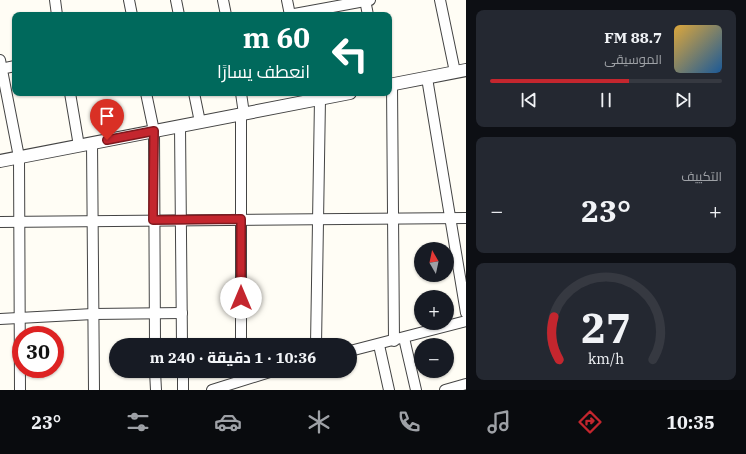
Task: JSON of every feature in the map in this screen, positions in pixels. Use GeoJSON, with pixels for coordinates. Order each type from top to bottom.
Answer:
{"type":"FeatureCollection","features":[{"type":"Feature","properties":{"kind":"street"},"geometry":{"type":"LineString","coordinates":[[55,0],[57,12]]}},
{"type":"Feature","properties":{"kind":"street"},"geometry":{"type":"LineString","coordinates":[[129,0],[131,12]]}},
{"type":"Feature","properties":{"kind":"street"},"geometry":{"type":"LineString","coordinates":[[176,0],[178,12]]}},
{"type":"Feature","properties":{"kind":"street"},"geometry":{"type":"LineString","coordinates":[[223,0],[225,12]]}},
{"type":"Feature","properties":{"kind":"street"},"geometry":{"type":"LineString","coordinates":[[287,0],[289,12]]}},
{"type":"Feature","properties":{"kind":"street"},"geometry":{"type":"LineString","coordinates":[[305,12],[367,0],[368,12]]}},
{"type":"Feature","properties":{"kind":"street"},"geometry":{"type":"LineString","coordinates":[[392,85],[461,71],[440,0]]}},
{"type":"Feature","properties":{"kind":"street"},"geometry":{"type":"LineString","coordinates":[[12,66],[1,66],[19,157],[20,390]]}},
{"type":"Feature","properties":{"kind":"street"},"geometry":{"type":"LineString","coordinates":[[427,78],[466,313]]}},
{"type":"Feature","properties":{"kind":"street"},"geometry":{"type":"LineString","coordinates":[[71,96],[79,146]]}},
{"type":"Feature","properties":{"kind":"street"},"geometry":{"type":"LineString","coordinates":[[147,96],[154,131],[153,220],[155,338]]}},
{"type":"Feature","properties":{"kind":"street"},"geometry":{"type":"LineString","coordinates":[[195,96],[200,122]]}},
{"type":"Feature","properties":{"kind":"street"},"geometry":{"type":"LineString","coordinates":[[240,96],[243,114],[241,338]]}},
{"type":"Feature","properties":{"kind":"street"},"geometry":{"type":"LineString","coordinates":[[0,161],[243,114],[311,98],[327,96]]}},
{"type":"Feature","properties":{"kind":"street"},"geometry":{"type":"LineString","coordinates":[[391,96],[394,341]]}},
{"type":"Feature","properties":{"kind":"street"},"geometry":{"type":"LineString","coordinates":[[311,98],[318,218],[316,338]]}},
{"type":"Feature","properties":{"kind":"street"},"geometry":{"type":"LineString","coordinates":[[180,126],[182,338]]}},
{"type":"Feature","properties":{"kind":"street"},"geometry":{"type":"LineString","coordinates":[[92,143],[94,390]]}},
{"type":"Feature","properties":{"kind":"street"},"geometry":{"type":"LineString","coordinates":[[0,222],[318,218],[466,218]]}},
{"type":"Feature","properties":{"kind":"street"},"geometry":{"type":"LineString","coordinates":[[0,319],[93,314],[182,313]]}},
{"type":"Feature","properties":{"kind":"street"},"geometry":{"type":"LineString","coordinates":[[357,350],[466,321]]}},
{"type":"Feature","properties":{"kind":"street"},"geometry":{"type":"LineString","coordinates":[[404,338],[416,390]]}},
{"type":"Feature","properties":{"kind":"street"},"geometry":{"type":"LineString","coordinates":[[379,345],[389,390]]}},
{"type":"Feature","properties":{"kind":"street"},"geometry":{"type":"LineString","coordinates":[[156,378],[156,390]]}},
{"type":"Feature","properties":{"kind":"street"},"geometry":{"type":"LineString","coordinates":[[183,378],[183,390]]}},
{"type":"Feature","properties":{"kind":"street"},"geometry":{"type":"LineString","coordinates":[[212,390],[236,378]]}},
{"type":"Feature","properties":{"kind":"street"},"geometry":{"type":"LineString","coordinates":[[445,390],[466,384]]}},
{"type":"Feature","properties":{"kind":"route"},"geometry":{"type":"LineString","coordinates":[[107,140],[154,131],[153,220],[241,219],[241,298]]}}]}
